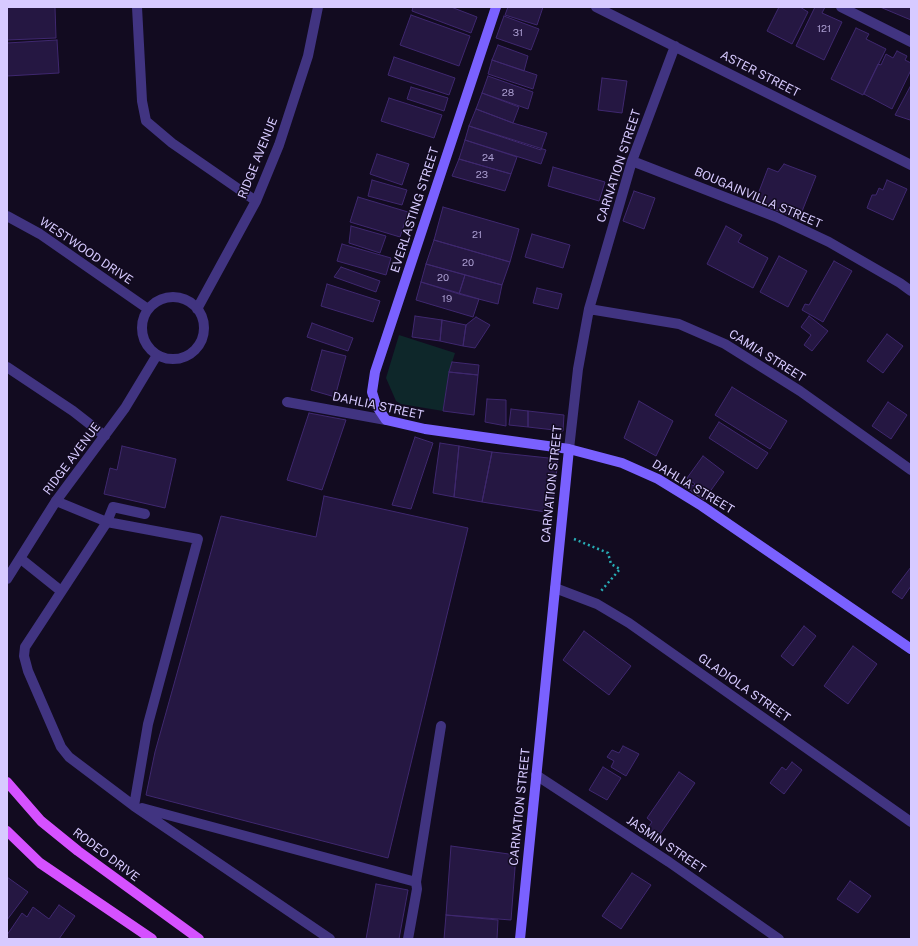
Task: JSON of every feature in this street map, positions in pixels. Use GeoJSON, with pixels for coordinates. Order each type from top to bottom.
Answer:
{"type":"FeatureCollection","features":[{"type":"Feature","properties":{"kind":"main road","name":"RODEO DRIVE"},"geometry":{"type":"LineString","coordinates":[[7,782],[41,822],[78,851],[199,939]]}},
{"type":"Feature","properties":{"kind":"main road"},"geometry":{"type":"LineString","coordinates":[[7,831],[40,864],[152,939]]}},
{"type":"Feature","properties":{"kind":"street"},"geometry":{"type":"LineString","coordinates":[[137,7],[141,94],[146,121],[172,143],[256,201]]}},
{"type":"Feature","properties":{"kind":"street","name":"RIDGE AVENUE"},"geometry":{"type":"LineString","coordinates":[[197,309],[256,201],[279,146],[308,56],[318,7]]}},
{"type":"Feature","properties":{"kind":"street","name":"EVERLASTING STREET"},"geometry":{"type":"LineString","coordinates":[[386,420],[376,405],[372,392],[375,372],[496,7]]}},
{"type":"Feature","properties":{"kind":"street","name":"ASTER STREET"},"geometry":{"type":"LineString","coordinates":[[596,7],[911,164]]}},
{"type":"Feature","properties":{"kind":"street"},"geometry":{"type":"LineString","coordinates":[[841,7],[911,42]]}},
{"type":"Feature","properties":{"kind":"street","name":"CARNATION STREET"},"geometry":{"type":"LineString","coordinates":[[520,939],[560,534],[578,369],[589,308],[632,161],[675,46]]}},
{"type":"Feature","properties":{"kind":"street","name":"BOUGAINVILLA STREET"},"geometry":{"type":"LineString","coordinates":[[632,161],[776,217],[829,242],[900,283],[911,291]]}},
{"type":"Feature","properties":{"kind":"street","name":"WESTWOOD DRIVE"},"geometry":{"type":"LineString","coordinates":[[7,216],[40,234],[148,309]]}},
{"type":"Feature","properties":{"kind":"street"},"geometry":{"type":"LineString","coordinates":[[173,297],[191,302],[197,309],[202,317],[204,326],[199,344],[193,352],[180,358],[166,358],[158,355],[148,346],[142,334],[143,321],[148,309],[163,298],[173,297]]}},
{"type":"Feature","properties":{"kind":"street","name":"CAMIA STREET"},"geometry":{"type":"LineString","coordinates":[[589,308],[679,324],[725,344],[800,391],[911,470]]}},
{"type":"Feature","properties":{"kind":"street","name":"RIDGE AVENUE"},"geometry":{"type":"LineString","coordinates":[[7,579],[56,501],[105,436],[158,355]]}},
{"type":"Feature","properties":{"kind":"street"},"geometry":{"type":"LineString","coordinates":[[7,367],[73,411],[105,436]]}},
{"type":"Feature","properties":{"kind":"street","name":"DAHLIA STREET"},"geometry":{"type":"LineString","coordinates":[[287,402],[386,420],[425,430],[569,449],[622,463],[658,480],[702,506],[911,649]]}},
{"type":"Feature","properties":{"kind":"street"},"geometry":{"type":"LineString","coordinates":[[56,501],[107,522],[198,539],[148,724],[134,806]]}},
{"type":"Feature","properties":{"kind":"street"},"geometry":{"type":"LineString","coordinates":[[145,514],[113,506],[107,522],[25,647],[24,656],[28,671],[61,747],[68,757],[134,806],[330,939]]}},
{"type":"Feature","properties":{"kind":"street"},"geometry":{"type":"LineString","coordinates":[[20,559],[61,591]]}},
{"type":"Feature","properties":{"kind":"street","name":"GLADIOLA STREET"},"geometry":{"type":"LineString","coordinates":[[555,588],[597,604],[629,623],[911,822]]}},
{"type":"Feature","properties":{"kind":"street"},"geometry":{"type":"LineString","coordinates":[[408,939],[418,889],[416,882],[441,726]]}},
{"type":"Feature","properties":{"kind":"street","name":"JASMIN STREET"},"geometry":{"type":"LineString","coordinates":[[536,775],[670,862],[779,939]]}},
{"type":"Feature","properties":{"kind":"street"},"geometry":{"type":"LineString","coordinates":[[134,806],[416,882]]}},
{"type":"Feature","properties":{"kind":"path"},"geometry":{"type":"LineString","coordinates":[[560,534],[608,552],[611,564],[620,569],[601,591],[597,604]]}},
{"type":"Feature","properties":{"kind":"green space"},"geometry":{"type":"Polygon","coordinates":[[[399,335],[455,353],[449,372],[443,411],[401,404],[396,401],[386,378],[399,335]]]}},
{"type":"Feature","properties":{"kind":"building"},"geometry":{"type":"Polygon","coordinates":[[[7,7],[55,7],[56,38],[7,40],[7,7]]]}},
{"type":"Feature","properties":{"kind":"building"},"geometry":{"type":"Polygon","coordinates":[[[413,7],[451,7],[477,17],[471,33],[412,11],[413,7]]]}},
{"type":"Feature","properties":{"kind":"building"},"geometry":{"type":"Polygon","coordinates":[[[508,7],[543,7],[537,25],[505,15],[508,7]]]}},
{"type":"Feature","properties":{"kind":"building"},"geometry":{"type":"Polygon","coordinates":[[[779,7],[800,7],[808,12],[792,44],[767,31],[779,7]]]}},
{"type":"Feature","properties":{"kind":"building"},"geometry":{"type":"Polygon","coordinates":[[[815,7],[825,7],[822,13],[842,22],[824,60],[796,46],[815,7]]]}},
{"type":"Feature","properties":{"kind":"building"},"geometry":{"type":"Polygon","coordinates":[[[880,7],[911,7],[911,20],[880,7]]]}},
{"type":"Feature","properties":{"kind":"building"},"geometry":{"type":"Polygon","coordinates":[[[411,15],[470,36],[459,66],[400,45],[411,15]]]}},
{"type":"Feature","properties":{"kind":"building"},"geometry":{"type":"Polygon","coordinates":[[[504,16],[539,29],[531,50],[496,38],[504,16]]]}},
{"type":"Feature","properties":{"kind":"building"},"geometry":{"type":"Polygon","coordinates":[[[856,28],[869,34],[866,39],[886,49],[863,95],[831,79],[856,28]]]}},
{"type":"Feature","properties":{"kind":"building"},"geometry":{"type":"Polygon","coordinates":[[[57,40],[59,73],[7,76],[7,43],[57,40]]]}},
{"type":"Feature","properties":{"kind":"building"},"geometry":{"type":"Polygon","coordinates":[[[498,45],[528,56],[524,71],[492,60],[498,45]]]}},
{"type":"Feature","properties":{"kind":"building"},"geometry":{"type":"Polygon","coordinates":[[[897,51],[907,56],[905,60],[911,63],[911,70],[892,109],[864,94],[878,64],[881,65],[886,54],[893,58],[897,51]]]}},
{"type":"Feature","properties":{"kind":"building"},"geometry":{"type":"Polygon","coordinates":[[[394,57],[455,78],[449,95],[388,75],[394,57]]]}},
{"type":"Feature","properties":{"kind":"building"},"geometry":{"type":"Polygon","coordinates":[[[492,60],[537,75],[533,89],[488,74],[492,60]]]}},
{"type":"Feature","properties":{"kind":"building"},"geometry":{"type":"Polygon","coordinates":[[[488,76],[533,92],[528,109],[482,93],[488,76]]]}},
{"type":"Feature","properties":{"kind":"building"},"geometry":{"type":"Polygon","coordinates":[[[602,78],[627,81],[622,113],[598,110],[602,78]]]}},
{"type":"Feature","properties":{"kind":"building"},"geometry":{"type":"Polygon","coordinates":[[[911,85],[911,119],[910,120],[895,115],[911,85]]]}},
{"type":"Feature","properties":{"kind":"building"},"geometry":{"type":"Polygon","coordinates":[[[411,87],[448,98],[444,111],[407,99],[411,87]]]}},
{"type":"Feature","properties":{"kind":"building"},"geometry":{"type":"Polygon","coordinates":[[[482,93],[519,107],[513,123],[476,109],[482,93]]]}},
{"type":"Feature","properties":{"kind":"building"},"geometry":{"type":"Polygon","coordinates":[[[389,98],[442,115],[434,138],[381,121],[389,98]]]}},
{"type":"Feature","properties":{"kind":"building"},"geometry":{"type":"Polygon","coordinates":[[[476,109],[513,123],[547,133],[541,150],[469,126],[476,109]]]}},
{"type":"Feature","properties":{"kind":"building"},"geometry":{"type":"Polygon","coordinates":[[[469,126],[546,150],[541,164],[465,140],[469,126]]]}},
{"type":"Feature","properties":{"kind":"building"},"geometry":{"type":"Polygon","coordinates":[[[465,140],[517,157],[511,174],[459,159],[465,140]]]}},
{"type":"Feature","properties":{"kind":"building"},"geometry":{"type":"Polygon","coordinates":[[[377,154],[409,164],[402,185],[370,174],[377,154]]]}},
{"type":"Feature","properties":{"kind":"building"},"geometry":{"type":"Polygon","coordinates":[[[459,159],[511,174],[505,191],[452,176],[459,159]]]}},
{"type":"Feature","properties":{"kind":"building"},"geometry":{"type":"Polygon","coordinates":[[[784,164],[816,176],[799,219],[755,202],[768,168],[778,172],[784,164]]]}},
{"type":"Feature","properties":{"kind":"building"},"geometry":{"type":"Polygon","coordinates":[[[553,167],[605,182],[599,201],[548,186],[553,167]]]}},
{"type":"Feature","properties":{"kind":"building"},"geometry":{"type":"Polygon","coordinates":[[[372,180],[407,190],[402,205],[368,196],[372,180]]]}},
{"type":"Feature","properties":{"kind":"building"},"geometry":{"type":"Polygon","coordinates":[[[887,180],[907,189],[893,220],[867,208],[872,195],[876,195],[879,188],[883,190],[887,180]]]}},
{"type":"Feature","properties":{"kind":"building"},"geometry":{"type":"Polygon","coordinates":[[[634,191],[655,198],[644,229],[623,221],[634,191]]]}},
{"type":"Feature","properties":{"kind":"building"},"geometry":{"type":"Polygon","coordinates":[[[358,197],[408,212],[400,237],[350,222],[358,197]]]}},
{"type":"Feature","properties":{"kind":"building"},"geometry":{"type":"Polygon","coordinates":[[[443,207],[519,229],[510,262],[434,240],[443,207]]]}},
{"type":"Feature","properties":{"kind":"building"},"geometry":{"type":"Polygon","coordinates":[[[351,226],[386,236],[380,253],[349,243],[351,226]]]}},
{"type":"Feature","properties":{"kind":"building"},"geometry":{"type":"Polygon","coordinates":[[[726,226],[742,235],[738,242],[768,258],[753,288],[707,264],[726,226]]]}},
{"type":"Feature","properties":{"kind":"building"},"geometry":{"type":"Polygon","coordinates":[[[532,234],[570,245],[563,268],[525,257],[532,234]]]}},
{"type":"Feature","properties":{"kind":"building"},"geometry":{"type":"Polygon","coordinates":[[[434,240],[510,262],[502,285],[426,264],[434,240]]]}},
{"type":"Feature","properties":{"kind":"building"},"geometry":{"type":"Polygon","coordinates":[[[342,244],[391,258],[386,275],[337,261],[342,244]]]}},
{"type":"Feature","properties":{"kind":"building"},"geometry":{"type":"Polygon","coordinates":[[[779,256],[807,271],[788,307],[760,292],[779,256]]]}},
{"type":"Feature","properties":{"kind":"building"},"geometry":{"type":"Polygon","coordinates":[[[834,261],[852,271],[823,322],[802,310],[805,304],[809,305],[834,261]]]}},
{"type":"Feature","properties":{"kind":"building"},"geometry":{"type":"Polygon","coordinates":[[[426,264],[465,275],[459,294],[421,282],[426,264]]]}},
{"type":"Feature","properties":{"kind":"building"},"geometry":{"type":"Polygon","coordinates":[[[341,267],[380,281],[376,292],[334,277],[341,267]]]}},
{"type":"Feature","properties":{"kind":"building"},"geometry":{"type":"Polygon","coordinates":[[[465,275],[502,285],[498,304],[459,294],[465,275]]]}},
{"type":"Feature","properties":{"kind":"building"},"geometry":{"type":"Polygon","coordinates":[[[421,282],[479,299],[473,317],[416,300],[421,282]]]}},
{"type":"Feature","properties":{"kind":"building"},"geometry":{"type":"Polygon","coordinates":[[[327,284],[380,301],[373,322],[321,306],[327,284]]]}},
{"type":"Feature","properties":{"kind":"building"},"geometry":{"type":"Polygon","coordinates":[[[537,288],[562,294],[558,309],[533,303],[537,288]]]}},
{"type":"Feature","properties":{"kind":"building"},"geometry":{"type":"Polygon","coordinates":[[[415,316],[442,320],[440,341],[412,337],[415,316]]]}},
{"type":"Feature","properties":{"kind":"building"},"geometry":{"type":"Polygon","coordinates":[[[809,316],[828,331],[812,351],[804,345],[811,335],[801,327],[809,316]]]}},
{"type":"Feature","properties":{"kind":"building"},"geometry":{"type":"Polygon","coordinates":[[[476,317],[490,325],[475,348],[463,346],[466,325],[476,317]]]}},
{"type":"Feature","properties":{"kind":"building"},"geometry":{"type":"Polygon","coordinates":[[[442,320],[466,325],[463,346],[440,341],[442,320]]]}},
{"type":"Feature","properties":{"kind":"building"},"geometry":{"type":"Polygon","coordinates":[[[312,323],[353,338],[348,351],[307,337],[312,323]]]}},
{"type":"Feature","properties":{"kind":"building"},"geometry":{"type":"Polygon","coordinates":[[[887,334],[903,346],[883,373],[867,361],[887,334]]]}},
{"type":"Feature","properties":{"kind":"building"},"geometry":{"type":"Polygon","coordinates":[[[322,350],[346,356],[335,397],[311,390],[322,350]]]}},
{"type":"Feature","properties":{"kind":"building"},"geometry":{"type":"Polygon","coordinates":[[[452,362],[479,365],[478,375],[449,372],[452,362]]]}},
{"type":"Feature","properties":{"kind":"building"},"geometry":{"type":"Polygon","coordinates":[[[449,372],[478,375],[474,415],[443,411],[449,372]]]}},
{"type":"Feature","properties":{"kind":"building"},"geometry":{"type":"Polygon","coordinates":[[[732,387],[787,421],[770,449],[715,415],[732,387]]]}},
{"type":"Feature","properties":{"kind":"building"},"geometry":{"type":"Polygon","coordinates":[[[487,399],[506,400],[506,426],[485,422],[487,399]]]}},
{"type":"Feature","properties":{"kind":"building"},"geometry":{"type":"Polygon","coordinates":[[[639,401],[673,421],[656,456],[624,438],[639,401]]]}},
{"type":"Feature","properties":{"kind":"building"},"geometry":{"type":"Polygon","coordinates":[[[888,402],[907,415],[891,439],[872,426],[888,402]]]}},
{"type":"Feature","properties":{"kind":"building"},"geometry":{"type":"Polygon","coordinates":[[[511,409],[528,411],[528,427],[509,425],[511,409]]]}},
{"type":"Feature","properties":{"kind":"building"},"geometry":{"type":"Polygon","coordinates":[[[528,411],[564,415],[563,431],[528,427],[528,411]]]}},
{"type":"Feature","properties":{"kind":"building"},"geometry":{"type":"Polygon","coordinates":[[[309,413],[346,420],[322,490],[287,480],[309,413]]]}},
{"type":"Feature","properties":{"kind":"building"},"geometry":{"type":"Polygon","coordinates":[[[719,422],[768,453],[757,469],[709,438],[719,422]]]}},
{"type":"Feature","properties":{"kind":"building"},"geometry":{"type":"Polygon","coordinates":[[[415,437],[433,443],[411,509],[392,505],[415,437]]]}},
{"type":"Feature","properties":{"kind":"building"},"geometry":{"type":"Polygon","coordinates":[[[440,443],[459,446],[454,497],[433,493],[440,443]]]}},
{"type":"Feature","properties":{"kind":"building"},"geometry":{"type":"Polygon","coordinates":[[[122,446],[176,459],[165,508],[104,494],[110,468],[117,470],[122,446]]]}},
{"type":"Feature","properties":{"kind":"building"},"geometry":{"type":"Polygon","coordinates":[[[459,446],[492,452],[482,502],[454,497],[459,446]]]}},
{"type":"Feature","properties":{"kind":"building"},"geometry":{"type":"Polygon","coordinates":[[[492,452],[558,459],[552,513],[482,502],[492,452]]]}},
{"type":"Feature","properties":{"kind":"building"},"geometry":{"type":"Polygon","coordinates":[[[703,456],[724,472],[704,500],[684,486],[688,482],[693,486],[695,484],[687,478],[703,456]]]}},
{"type":"Feature","properties":{"kind":"building"},"geometry":{"type":"Polygon","coordinates":[[[324,496],[468,528],[388,858],[146,795],[155,752],[221,516],[316,537],[324,496]]]}},
{"type":"Feature","properties":{"kind":"building"},"geometry":{"type":"Polygon","coordinates":[[[911,567],[911,586],[902,599],[892,592],[911,567]]]}},
{"type":"Feature","properties":{"kind":"building"},"geometry":{"type":"Polygon","coordinates":[[[804,626],[816,636],[793,666],[781,656],[804,626]]]}},
{"type":"Feature","properties":{"kind":"building"},"geometry":{"type":"Polygon","coordinates":[[[584,631],[631,666],[609,695],[563,660],[584,631]]]}},
{"type":"Feature","properties":{"kind":"building"},"geometry":{"type":"Polygon","coordinates":[[[853,646],[877,664],[848,704],[824,686],[853,646]]]}},
{"type":"Feature","properties":{"kind":"building"},"geometry":{"type":"Polygon","coordinates":[[[623,746],[639,754],[626,776],[611,767],[614,761],[607,757],[612,750],[619,753],[623,746]]]}},
{"type":"Feature","properties":{"kind":"building"},"geometry":{"type":"Polygon","coordinates":[[[792,762],[802,770],[784,794],[770,783],[782,767],[786,770],[792,762]]]}},
{"type":"Feature","properties":{"kind":"building"},"geometry":{"type":"Polygon","coordinates":[[[603,767],[621,778],[607,800],[589,790],[603,767]]]}},
{"type":"Feature","properties":{"kind":"building"},"geometry":{"type":"Polygon","coordinates":[[[679,772],[695,783],[658,837],[647,829],[652,822],[647,818],[679,772]]]}},
{"type":"Feature","properties":{"kind":"building"},"geometry":{"type":"Polygon","coordinates":[[[451,846],[516,855],[511,920],[446,915],[451,846]]]}},
{"type":"Feature","properties":{"kind":"building"},"geometry":{"type":"Polygon","coordinates":[[[632,873],[651,885],[621,929],[602,916],[632,873]]]}},
{"type":"Feature","properties":{"kind":"building"},"geometry":{"type":"Polygon","coordinates":[[[7,877],[28,892],[7,920],[7,877]]]}},
{"type":"Feature","properties":{"kind":"building"},"geometry":{"type":"Polygon","coordinates":[[[850,881],[871,896],[858,913],[837,899],[850,881]]]}},
{"type":"Feature","properties":{"kind":"building"},"geometry":{"type":"Polygon","coordinates":[[[376,884],[408,890],[399,939],[366,939],[376,884]]]}},
{"type":"Feature","properties":{"kind":"building"},"geometry":{"type":"Polygon","coordinates":[[[59,905],[75,916],[59,939],[7,939],[7,935],[22,913],[27,917],[33,907],[49,919],[59,905]]]}},
{"type":"Feature","properties":{"kind":"building"},"geometry":{"type":"Polygon","coordinates":[[[446,915],[498,920],[497,939],[444,939],[446,915]]]}}]}
